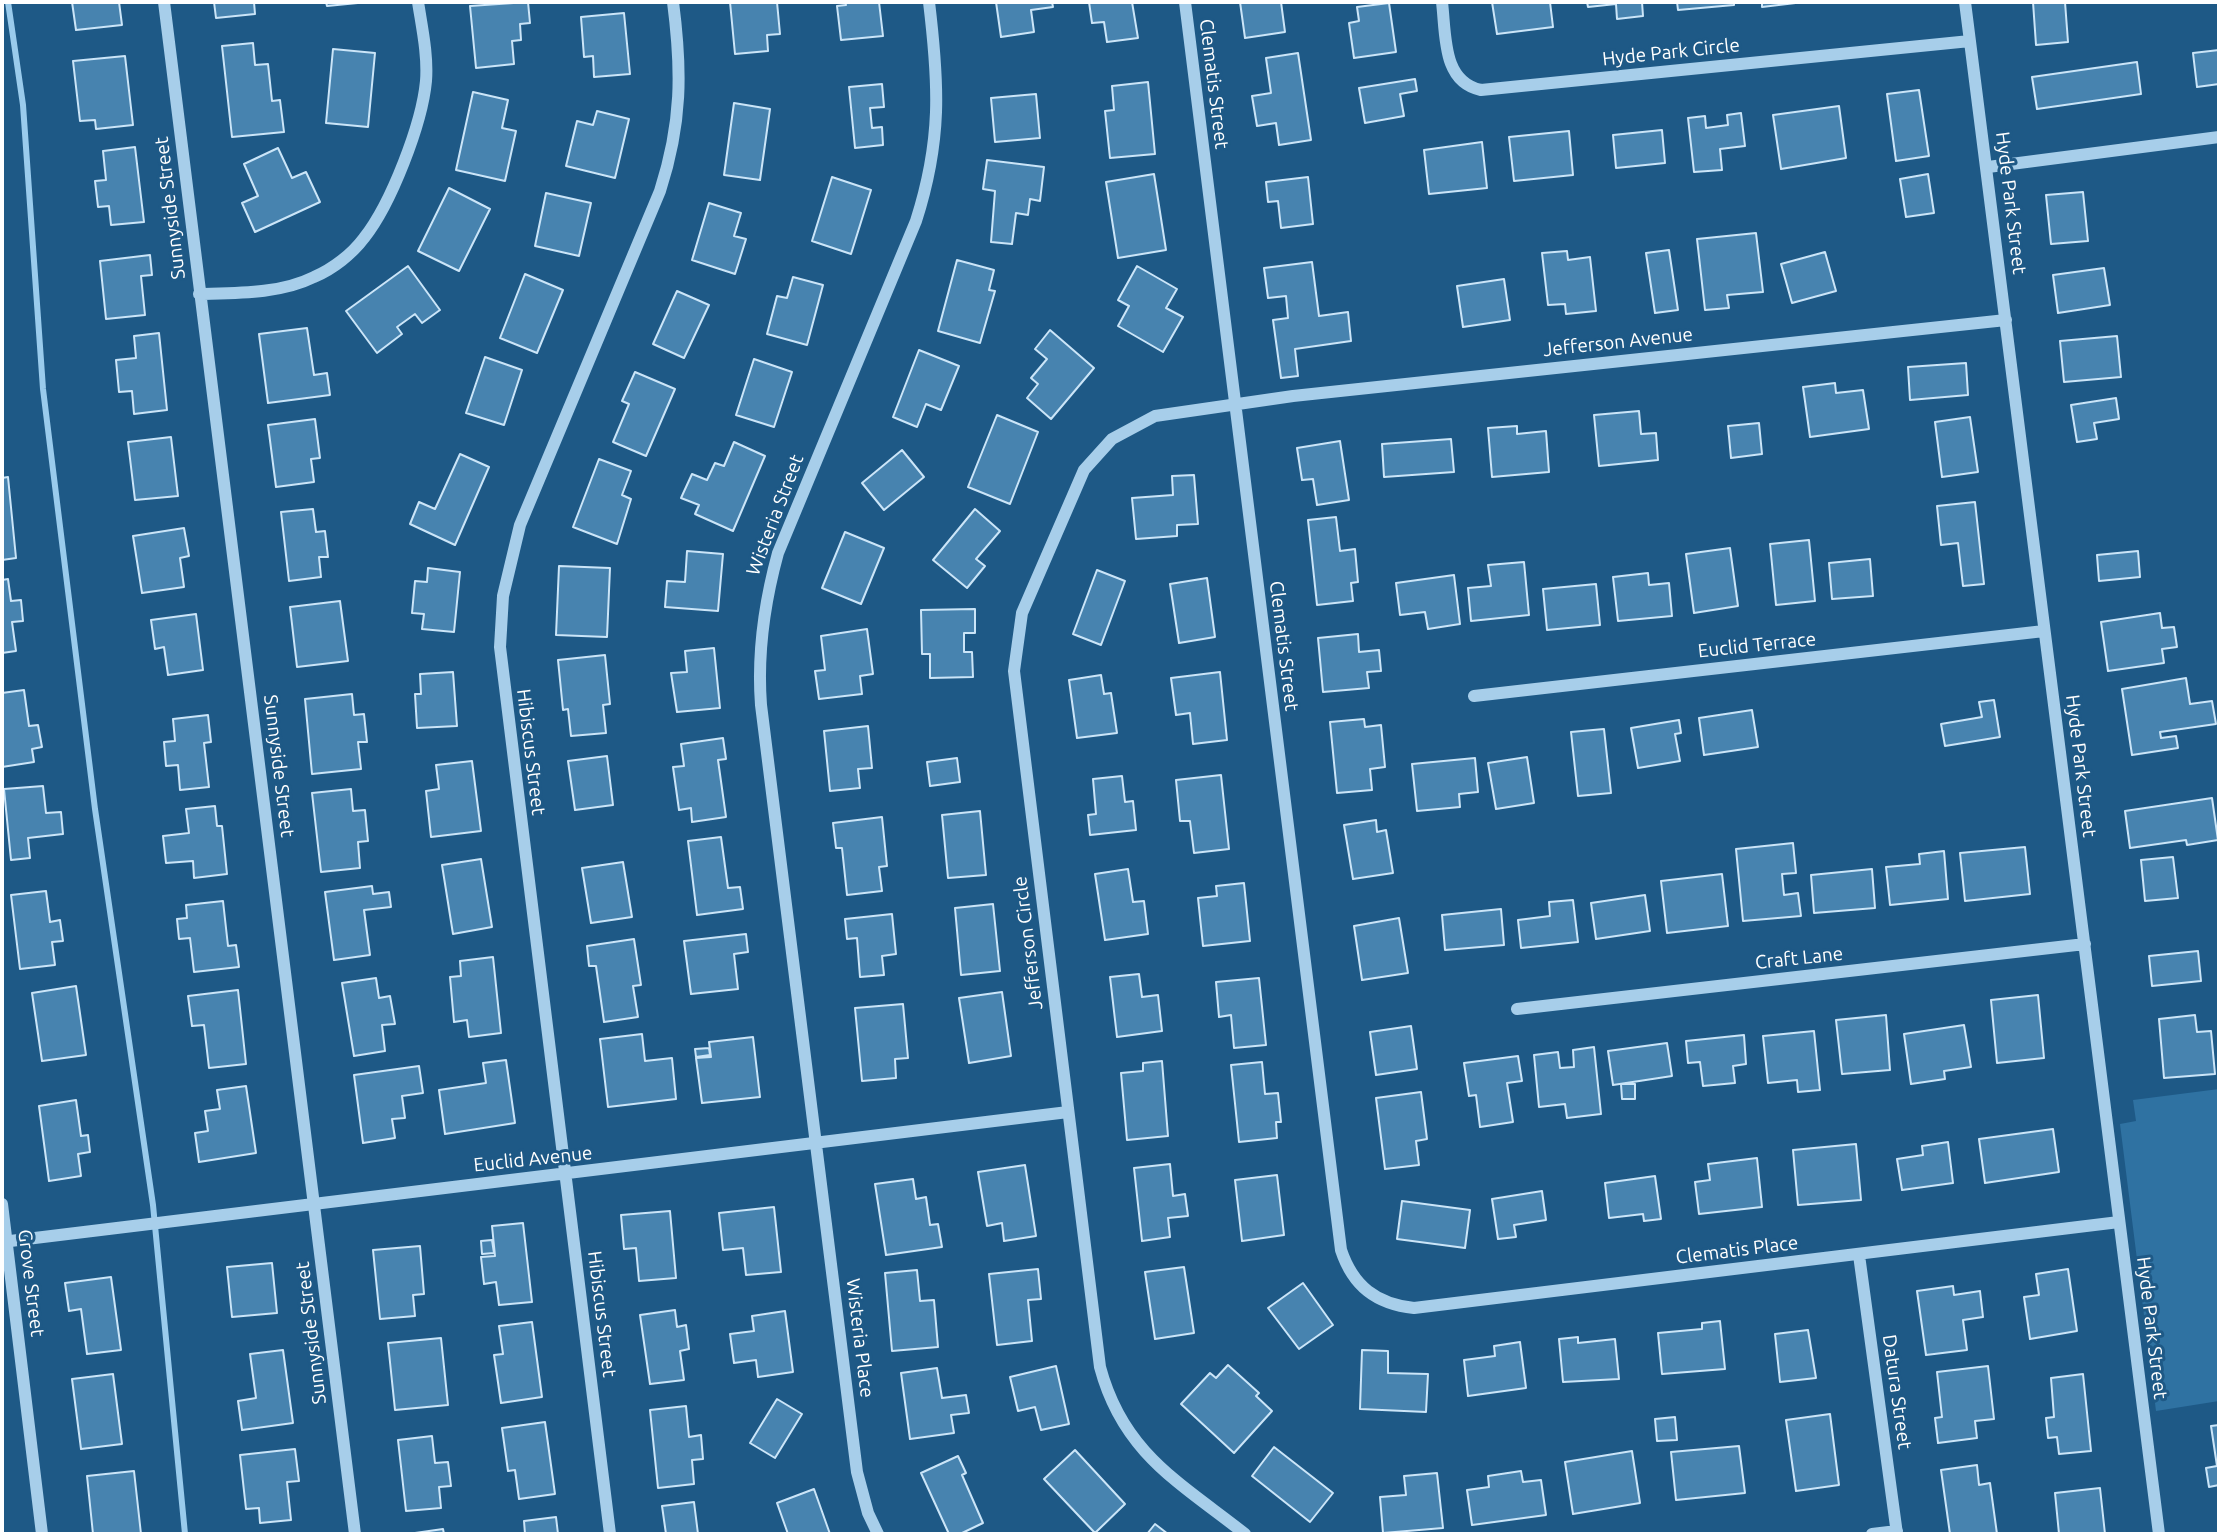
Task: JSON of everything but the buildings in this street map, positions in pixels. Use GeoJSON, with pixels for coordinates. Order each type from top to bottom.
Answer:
{"type":"FeatureCollection","features":[{"type":"Feature","properties":{"kind":"street","name":"Sunnyside Street"},"geometry":{"type":"LineString","coordinates":[[164,2],[355,1534]]}},
{"type":"Feature","properties":{"kind":"street"},"geometry":{"type":"LineString","coordinates":[[200,294],[289,286],[314,278],[340,262],[367,235],[384,205],[422,109],[426,60],[418,2]]}},
{"type":"Feature","properties":{"kind":"street","name":"Hibiscus Street"},"geometry":{"type":"LineString","coordinates":[[610,1534],[503,677],[503,596],[520,525],[660,191],[671,157],[680,88],[673,2]]}},
{"type":"Feature","properties":{"kind":"street","name":"Wisteria Street"},"geometry":{"type":"LineString","coordinates":[[816,1143],[761,705],[759,646],[765,599],[778,553],[916,221],[927,187],[935,149],[938,106],[929,2]]}},
{"type":"Feature","properties":{"kind":"street","name":"Clematis Street"},"geometry":{"type":"LineString","coordinates":[[1185,2],[1341,1250],[1347,1267],[1364,1289]]}},
{"type":"Feature","properties":{"kind":"street","name":"Hyde Park Circle"},"geometry":{"type":"LineString","coordinates":[[1442,2],[1454,74],[1469,88],[1481,90],[1970,41]]}},
{"type":"Feature","properties":{"kind":"street","name":"Hyde Park Street"},"geometry":{"type":"LineString","coordinates":[[1965,2],[2159,1534]]}},
{"type":"Feature","properties":{"kind":"street"},"geometry":{"type":"LineString","coordinates":[[1988,167],[2219,138]]}},
{"type":"Feature","properties":{"kind":"street","name":"Jefferson Avenue"},"geometry":{"type":"LineString","coordinates":[[1235,404],[2006,320]]}},
{"type":"Feature","properties":{"kind":"street","name":"Jefferson Circle"},"geometry":{"type":"LineString","coordinates":[[1235,404],[1145,420],[1112,439],[1091,460],[1072,492],[1018,628],[1014,671],[1100,1367],[1108,1397],[1122,1424],[1140,1448],[1245,1534]]}},
{"type":"Feature","properties":{"kind":"street","name":"Euclid Terrace"},"geometry":{"type":"LineString","coordinates":[[1474,696],[2044,631]]}},
{"type":"Feature","properties":{"kind":"street","name":"Craft Lane"},"geometry":{"type":"LineString","coordinates":[[1517,1009],[2085,944]]}},
{"type":"Feature","properties":{"kind":"street","name":"Euclid Avenue"},"geometry":{"type":"LineString","coordinates":[[4,1242],[314,1202],[565,1175],[1068,1112]]}},
{"type":"Feature","properties":{"kind":"street","name":"Wisteria Place"},"geometry":{"type":"LineString","coordinates":[[816,1143],[858,1472],[868,1513],[878,1534]]}},
{"type":"Feature","properties":{"kind":"street","name":"Grove Street"},"geometry":{"type":"LineString","coordinates":[[2,1204],[4,1242],[42,1534]]}},
{"type":"Feature","properties":{"kind":"street","name":"Clematis Place"},"geometry":{"type":"LineString","coordinates":[[1364,1289],[1395,1306],[1414,1308],[2119,1222]]}},
{"type":"Feature","properties":{"kind":"street","name":"Datura Street"},"geometry":{"type":"LineString","coordinates":[[1859,1255],[1897,1533]]}},
{"type":"Feature","properties":{"kind":"street"},"geometry":{"type":"LineString","coordinates":[[1872,1534],[1897,1533]]}},
{"type":"Feature","properties":{"kind":"shaded area"},"geometry":{"type":"Polygon","coordinates":[[[2219,1089],[2219,1401],[2156,1411],[2120,1124],[2136,1121],[2133,1100],[2219,1089]]]}},
{"type":"Feature","properties":{"kind":"waterway"},"geometry":{"type":"LineString","coordinates":[[8,2],[23,105],[43,389],[95,809],[153,1205],[185,1534]]}}]}
